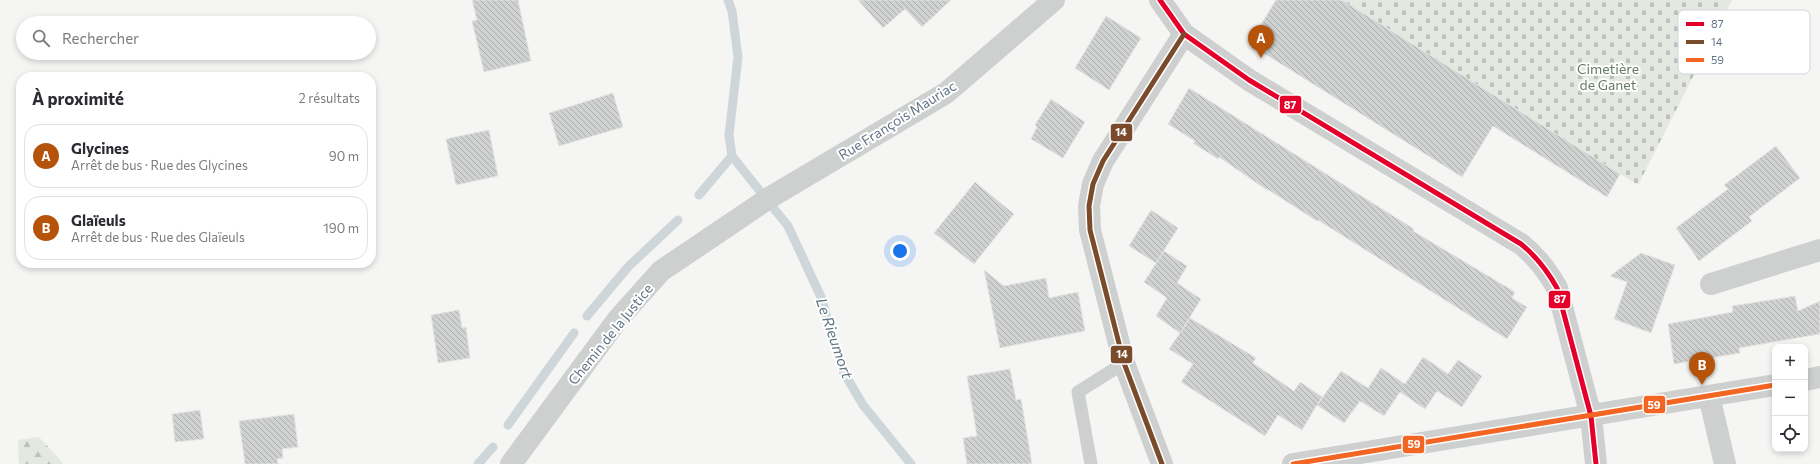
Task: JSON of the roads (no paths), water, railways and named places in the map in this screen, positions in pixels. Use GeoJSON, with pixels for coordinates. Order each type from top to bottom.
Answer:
{"type":"FeatureCollection","features":[{"type":"Feature","properties":{"kind":"street","name":"Rue François Mauriac"},"geometry":{"type":"LineString","coordinates":[[769,198],[946,93],[1054,0]]}},
{"type":"Feature","properties":{"kind":"street"},"geometry":{"type":"LineString","coordinates":[[1160,0],[1184,34],[1249,80],[1521,244],[1536,257],[1547,271],[1557,288],[1591,416],[1596,464]]}},
{"type":"Feature","properties":{"kind":"street"},"geometry":{"type":"LineString","coordinates":[[1162,464],[1124,363],[1090,230],[1089,206],[1093,184],[1103,161],[1184,34]]}},
{"type":"Feature","properties":{"kind":"street","name":"Chemin de la Justice"},"geometry":{"type":"LineString","coordinates":[[511,464],[618,320],[661,271],[769,198]]}},
{"type":"Feature","properties":{"kind":"street"},"geometry":{"type":"LineString","coordinates":[[1711,284],[1820,250]]}},
{"type":"Feature","properties":{"kind":"street"},"geometry":{"type":"LineString","coordinates":[[1808,379],[1820,377]]}},
{"type":"Feature","properties":{"kind":"street"},"geometry":{"type":"LineString","coordinates":[[1293,464],[1772,386]]}},
{"type":"Feature","properties":{"kind":"street"},"geometry":{"type":"LineString","coordinates":[[1709,396],[1725,464]]}},
{"type":"Feature","properties":{"kind":"lane"},"geometry":{"type":"LineString","coordinates":[[1091,464],[1078,392],[1124,363]]}},
{"type":"Feature","properties":{"kind":"waterway","name":"Le Rieumort"},"geometry":{"type":"LineString","coordinates":[[728,0],[732,11],[738,57],[729,135],[732,156],[763,195]]}},
{"type":"Feature","properties":{"kind":"waterway"},"geometry":{"type":"LineString","coordinates":[[699,195],[732,156]]}},
{"type":"Feature","properties":{"kind":"waterway","name":"Le Rieumort"},"geometry":{"type":"LineString","coordinates":[[771,205],[788,226],[821,297],[843,371],[863,405],[911,464]]}},
{"type":"Feature","properties":{"kind":"waterway"},"geometry":{"type":"LineString","coordinates":[[587,316],[628,267],[678,220]]}},
{"type":"Feature","properties":{"kind":"waterway"},"geometry":{"type":"LineString","coordinates":[[508,425],[574,333]]}},
{"type":"Feature","properties":{"kind":"waterway"},"geometry":{"type":"LineString","coordinates":[[478,464],[493,447]]}},
{"type":"Feature","properties":{"kind":"place","name":"Glycines"},"geometry":{"type":"Point","coordinates":[1261,58]}},
{"type":"Feature","properties":{"kind":"place","name":"Glaïeuls"},"geometry":{"type":"Point","coordinates":[1702,385]}},
{"type":"Feature","properties":{"kind":"park label","name":"Cimetière de Ganet"},"geometry":{"type":"Point","coordinates":[1608,76]}}]}
